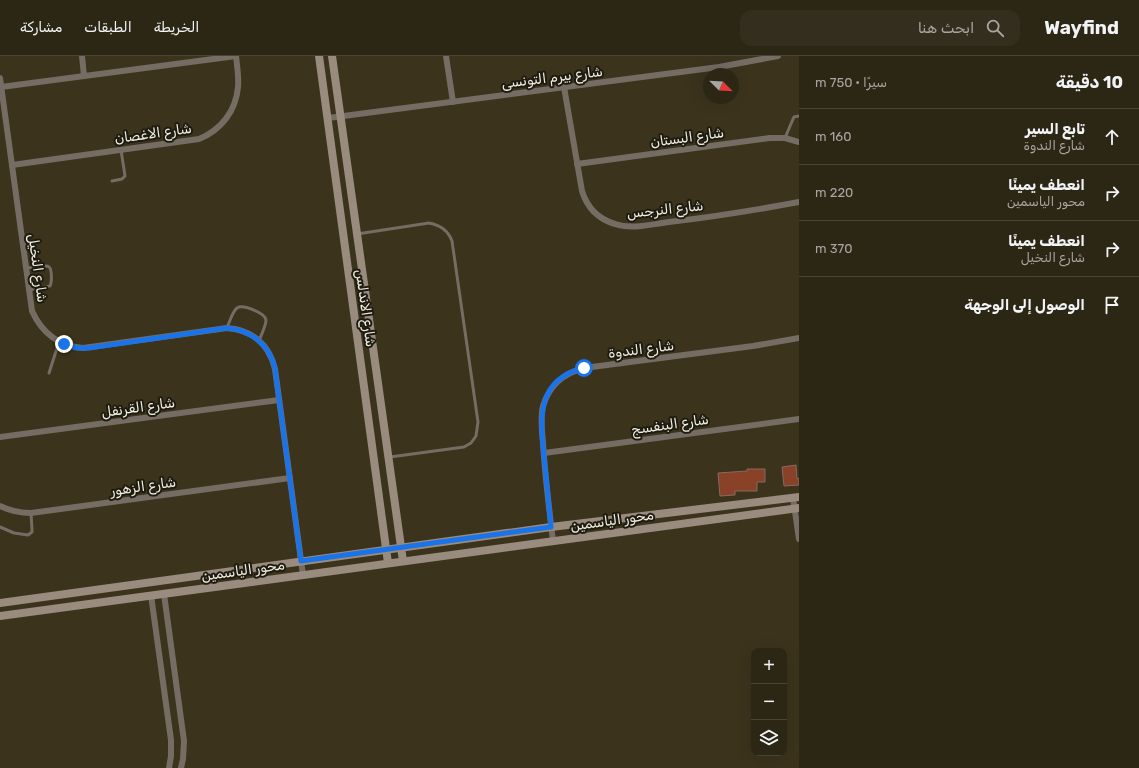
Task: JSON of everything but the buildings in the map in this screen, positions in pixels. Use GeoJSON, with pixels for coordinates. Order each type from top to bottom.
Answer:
{"type":"FeatureCollection","features":[{"type":"Feature","properties":{"kind":"street"},"geometry":{"type":"LineString","coordinates":[[82,56],[84,76]]}},
{"type":"Feature","properties":{"kind":"street"},"geometry":{"type":"LineString","coordinates":[[1,88],[236,56]]}},
{"type":"Feature","properties":{"kind":"street","name":"شارع الاغصان"},"geometry":{"type":"LineString","coordinates":[[12,165],[199,139],[212,133],[228,116],[235,102],[238,78],[236,56]]}},
{"type":"Feature","properties":{"kind":"street","name":"شارع الاندلس"},"geometry":{"type":"LineString","coordinates":[[319,56],[388,564]]}},
{"type":"Feature","properties":{"kind":"street","name":"شارع الاندلس"},"geometry":{"type":"LineString","coordinates":[[332,56],[403,561]]}},
{"type":"Feature","properties":{"kind":"street"},"geometry":{"type":"LineString","coordinates":[[446,56],[452,102]]}},
{"type":"Feature","properties":{"kind":"street","name":"شارع بيرم التونسى"},"geometry":{"type":"LineString","coordinates":[[328,118],[719,67],[778,56]]}},
{"type":"Feature","properties":{"kind":"street","name":"شارع النخيل"},"geometry":{"type":"LineString","coordinates":[[0,78],[32,311],[35,318],[42,329],[59,342],[70,346],[89,348],[227,328],[247,333],[259,341],[268,351],[274,363],[303,575]]}},
{"type":"Feature","properties":{"kind":"street","name":"شارع النرجس"},"geometry":{"type":"LineString","coordinates":[[564,87],[582,191],[588,204],[597,215],[609,222],[622,226],[636,226],[706,218],[799,202]]}},
{"type":"Feature","properties":{"kind":"street","name":"شارع البستان"},"geometry":{"type":"LineString","coordinates":[[577,164],[770,138],[786,138],[799,142]]}},
{"type":"Feature","properties":{"kind":"street","name":"شارع الندوة"},"geometry":{"type":"LineString","coordinates":[[552,541],[541,418],[543,405],[548,393],[562,378],[572,372],[584,368],[753,346],[799,338]]}},
{"type":"Feature","properties":{"kind":"street","name":"شارع القرنفل"},"geometry":{"type":"LineString","coordinates":[[0,437],[279,400]]}},
{"type":"Feature","properties":{"kind":"street","name":"شارع البنفسج"},"geometry":{"type":"LineString","coordinates":[[544,453],[799,419]]}},
{"type":"Feature","properties":{"kind":"street","name":"شارع الزهور"},"geometry":{"type":"LineString","coordinates":[[0,506],[17,512],[30,513],[290,478]]}},
{"type":"Feature","properties":{"kind":"street"},"geometry":{"type":"LineString","coordinates":[[796,498],[799,539]]}},
{"type":"Feature","properties":{"kind":"street","name":"محور الياسمين"},"geometry":{"type":"LineString","coordinates":[[0,603],[551,527],[796,498]]}},
{"type":"Feature","properties":{"kind":"street","name":"محور الياسمين"},"geometry":{"type":"LineString","coordinates":[[0,616],[797,508]]}},
{"type":"Feature","properties":{"kind":"street"},"geometry":{"type":"LineString","coordinates":[[164,594],[184,742],[181,768]]}},
{"type":"Feature","properties":{"kind":"street"},"geometry":{"type":"LineString","coordinates":[[151,595],[171,740],[169,768]]}},
{"type":"Feature","properties":{"kind":"lane"},"geometry":{"type":"LineString","coordinates":[[786,138],[794,117],[799,116]]}},
{"type":"Feature","properties":{"kind":"lane"},"geometry":{"type":"LineString","coordinates":[[112,181],[122,179],[124,176],[121,150]]}},
{"type":"Feature","properties":{"kind":"lane"},"geometry":{"type":"LineString","coordinates":[[357,234],[429,223],[444,228],[450,237],[452,241],[478,422],[476,436],[464,447],[388,457]]}},
{"type":"Feature","properties":{"kind":"lane"},"geometry":{"type":"LineString","coordinates":[[26,268],[46,266],[50,268],[52,282],[50,286],[29,290]]}},
{"type":"Feature","properties":{"kind":"lane"},"geometry":{"type":"LineString","coordinates":[[227,328],[234,312],[238,307],[243,306],[262,314],[265,318],[266,322],[259,341]]}},
{"type":"Feature","properties":{"kind":"lane"},"geometry":{"type":"LineString","coordinates":[[49,373],[59,342]]}},
{"type":"Feature","properties":{"kind":"lane"},"geometry":{"type":"LineString","coordinates":[[0,527],[14,533],[28,535],[32,532],[30,513]]}},
{"type":"Feature","properties":{"kind":"route"},"geometry":{"type":"LineString","coordinates":[[64,344],[76,348],[89,348],[227,328],[247,333],[259,341],[268,351],[274,363],[301,561],[551,527],[541,418],[543,405],[548,393],[557,382],[572,372],[584,368]]}}]}
